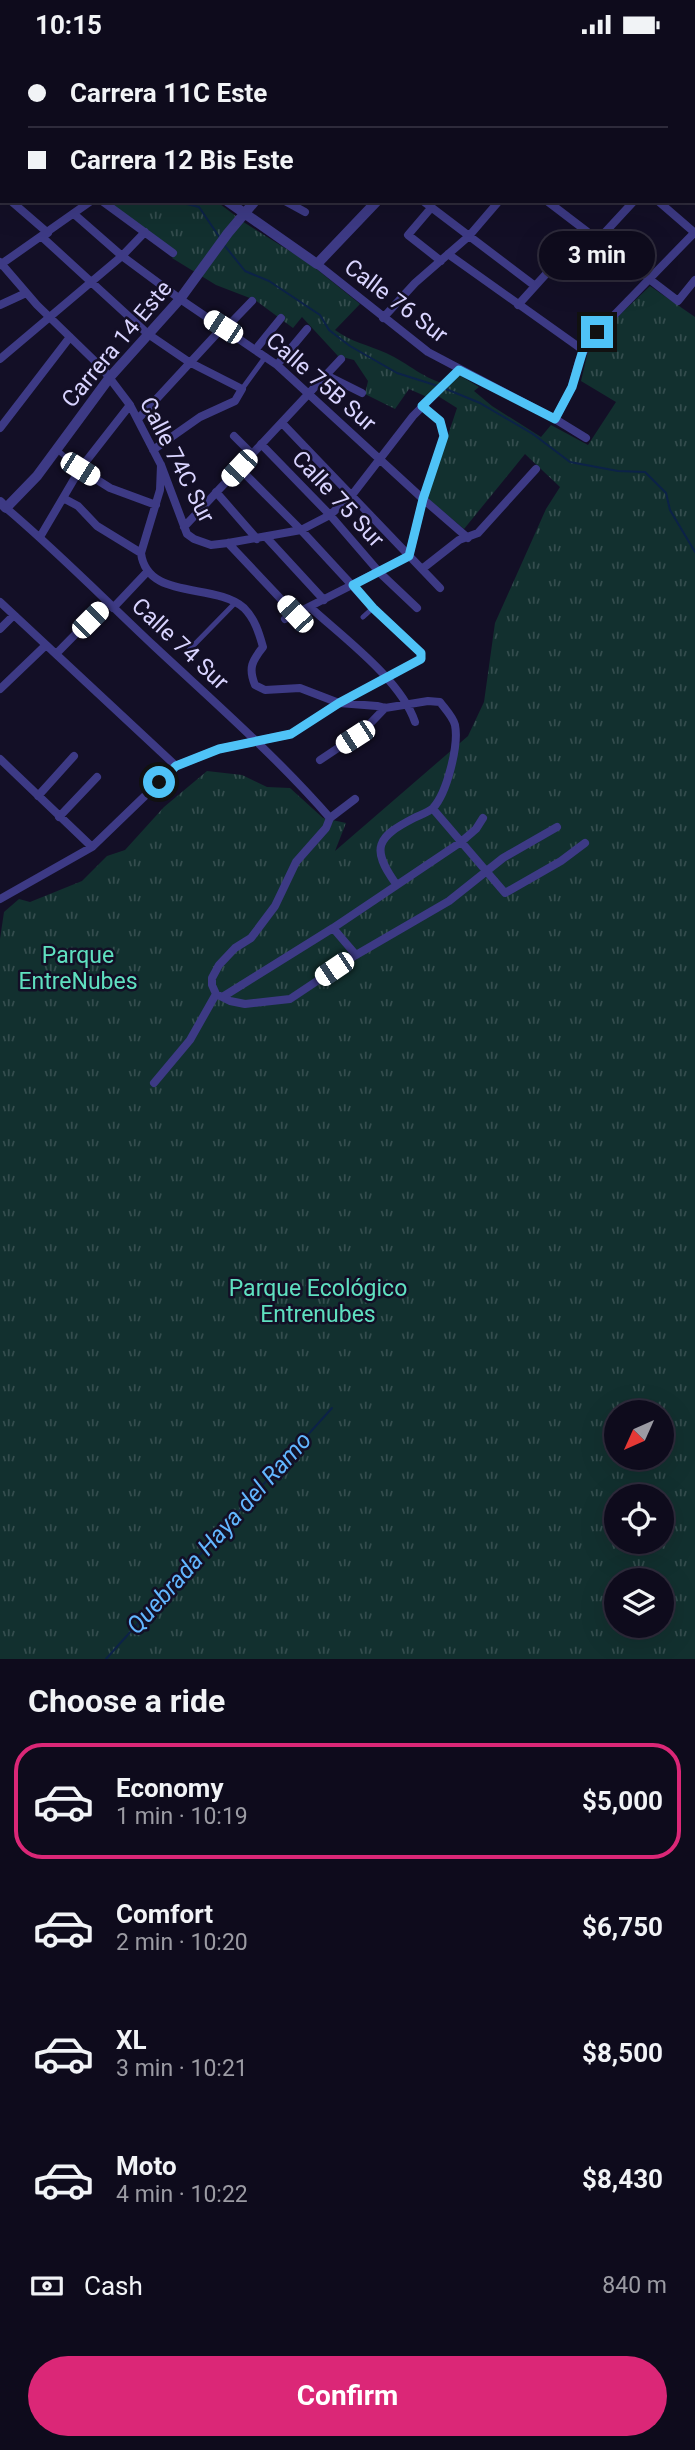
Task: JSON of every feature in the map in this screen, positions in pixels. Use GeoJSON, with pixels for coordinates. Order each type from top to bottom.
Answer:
{"type":"FeatureCollection","features":[{"type":"Feature","properties":{"kind":"street"},"geometry":{"type":"LineString","coordinates":[[13,203],[91,282],[148,334],[189,362],[242,389]]}},
{"type":"Feature","properties":{"kind":"street"},"geometry":{"type":"LineString","coordinates":[[1,264],[88,203]]}},
{"type":"Feature","properties":{"kind":"street"},"geometry":{"type":"LineString","coordinates":[[105,203],[173,253]]}},
{"type":"Feature","properties":{"kind":"street","name":"Calle 76 Sur"},"geometry":{"type":"LineString","coordinates":[[230,203],[317,264],[428,352],[586,437]]}},
{"type":"Feature","properties":{"kind":"street","name":"Carrera 14 Este"},"geometry":{"type":"LineString","coordinates":[[3,505],[37,476],[110,377],[180,299],[253,203]]}},
{"type":"Feature","properties":{"kind":"street"},"geometry":{"type":"LineString","coordinates":[[289,203],[306,212]]}},
{"type":"Feature","properties":{"kind":"street"},"geometry":{"type":"LineString","coordinates":[[317,264],[375,203]]}},
{"type":"Feature","properties":{"kind":"street"},"geometry":{"type":"LineString","coordinates":[[425,203],[535,286]]}},
{"type":"Feature","properties":{"kind":"street"},"geometry":{"type":"LineString","coordinates":[[383,317],[415,283],[469,236],[497,203]]}},
{"type":"Feature","properties":{"kind":"street"},"geometry":{"type":"LineString","coordinates":[[551,203],[584,232],[678,301],[695,280]]}},
{"type":"Feature","properties":{"kind":"street"},"geometry":{"type":"LineString","coordinates":[[597,241],[632,203]]}},
{"type":"Feature","properties":{"kind":"street"},"geometry":{"type":"LineString","coordinates":[[555,419],[572,387],[583,350],[597,332],[695,232],[660,203]]}},
{"type":"Feature","properties":{"kind":"street"},"geometry":{"type":"LineString","coordinates":[[431,208],[408,235],[441,261]]}},
{"type":"Feature","properties":{"kind":"street","name":"Calle 75B Sur"},"geometry":{"type":"LineString","coordinates":[[74,214],[122,256],[277,365],[468,538]]}},
{"type":"Feature","properties":{"kind":"street"},"geometry":{"type":"LineString","coordinates":[[0,359],[122,256],[145,232]]}},
{"type":"Feature","properties":{"kind":"street"},"geometry":{"type":"LineString","coordinates":[[518,305],[584,232]]}},
{"type":"Feature","properties":{"kind":"street"},"geometry":{"type":"LineString","coordinates":[[448,254],[583,350]]}},
{"type":"Feature","properties":{"kind":"street","name":"Calle 74C Sur"},"geometry":{"type":"LineString","coordinates":[[1,264],[49,317],[110,377],[130,405],[161,465],[187,534],[211,545],[228,543],[295,614]]}},
{"type":"Feature","properties":{"kind":"street"},"geometry":{"type":"LineString","coordinates":[[0,305],[26,293]]}},
{"type":"Feature","properties":{"kind":"street"},"geometry":{"type":"LineString","coordinates":[[138,419],[189,362],[252,302]]}},
{"type":"Feature","properties":{"kind":"street"},"geometry":{"type":"LineString","coordinates":[[256,349],[281,318]]}},
{"type":"Feature","properties":{"kind":"street"},"geometry":{"type":"LineString","coordinates":[[277,365],[307,329]]}},
{"type":"Feature","properties":{"kind":"street"},"geometry":{"type":"LineString","coordinates":[[0,428],[70,337]]}},
{"type":"Feature","properties":{"kind":"street"},"geometry":{"type":"LineString","coordinates":[[153,450],[200,417],[235,401],[266,356]]}},
{"type":"Feature","properties":{"kind":"street"},"geometry":{"type":"LineString","coordinates":[[184,527],[341,359]]}},
{"type":"Feature","properties":{"kind":"street"},"geometry":{"type":"LineString","coordinates":[[228,543],[301,530],[330,515],[352,495],[422,406],[459,370]]}},
{"type":"Feature","properties":{"kind":"street"},"geometry":{"type":"LineString","coordinates":[[326,375],[362,393]]}},
{"type":"Feature","properties":{"kind":"street"},"geometry":{"type":"LineString","coordinates":[[40,537],[80,469],[130,405]]}},
{"type":"Feature","properties":{"kind":"street"},"geometry":{"type":"LineString","coordinates":[[285,619],[409,556],[423,499],[442,445],[444,429],[434,415],[422,406]]}},
{"type":"Feature","properties":{"kind":"street"},"geometry":{"type":"LineString","coordinates":[[282,423],[440,588]]}},
{"type":"Feature","properties":{"kind":"street"},"geometry":{"type":"LineString","coordinates":[[234,436],[252,454]]}},
{"type":"Feature","properties":{"kind":"street","name":"Calle 75 Sur"},"geometry":{"type":"LineString","coordinates":[[261,445],[330,515],[380,573],[417,608]]}},
{"type":"Feature","properties":{"kind":"street"},"geometry":{"type":"LineString","coordinates":[[56,449],[80,469],[110,488],[156,505]]}},
{"type":"Feature","properties":{"kind":"street"},"geometry":{"type":"LineString","coordinates":[[161,465],[160,490],[141,553],[147,572],[162,583],[218,595],[244,608],[257,626],[263,647],[252,661],[250,673],[255,685],[265,690],[300,688],[339,703],[377,705],[385,708],[428,701],[440,702],[455,725],[452,771],[433,809],[390,830],[384,839],[380,854],[386,870],[396,884]]}},
{"type":"Feature","properties":{"kind":"street"},"geometry":{"type":"LineString","coordinates":[[0,899],[92,847],[176,766],[219,749],[291,734],[339,703],[414,664],[422,656],[239,468]]}},
{"type":"Feature","properties":{"kind":"street"},"geometry":{"type":"LineString","coordinates":[[422,569],[458,540],[478,533],[536,469]]}},
{"type":"Feature","properties":{"kind":"street","name":"Calle 74C Sur"},"geometry":{"type":"LineString","coordinates":[[216,492],[324,600]]}},
{"type":"Feature","properties":{"kind":"street"},"geometry":{"type":"LineString","coordinates":[[63,498],[78,506],[97,526],[141,553]]}},
{"type":"Feature","properties":{"kind":"street","name":"Calle 74 Sur"},"geometry":{"type":"LineString","coordinates":[[3,505],[294,776],[330,818]]}},
{"type":"Feature","properties":{"kind":"street"},"geometry":{"type":"LineString","coordinates":[[56,654],[147,572]]}},
{"type":"Feature","properties":{"kind":"street"},"geometry":{"type":"LineString","coordinates":[[0,602],[176,766]]}},
{"type":"Feature","properties":{"kind":"street"},"geometry":{"type":"LineString","coordinates":[[189,650],[235,603]]}},
{"type":"Feature","properties":{"kind":"street"},"geometry":{"type":"LineString","coordinates":[[311,608],[386,677],[409,704],[415,722]]}},
{"type":"Feature","properties":{"kind":"street"},"geometry":{"type":"LineString","coordinates":[[363,617],[373,608]]}},
{"type":"Feature","properties":{"kind":"street"},"geometry":{"type":"LineString","coordinates":[[0,629],[13,615]]}},
{"type":"Feature","properties":{"kind":"street"},"geometry":{"type":"LineString","coordinates":[[0,689],[46,645]]}},
{"type":"Feature","properties":{"kind":"street"},"geometry":{"type":"LineString","coordinates":[[320,760],[362,732],[385,708]]}},
{"type":"Feature","properties":{"kind":"street"},"geometry":{"type":"LineString","coordinates":[[38,796],[74,756]]}},
{"type":"Feature","properties":{"kind":"street"},"geometry":{"type":"LineString","coordinates":[[0,759],[92,847]]}},
{"type":"Feature","properties":{"kind":"street"},"geometry":{"type":"LineString","coordinates":[[59,817],[97,777]]}},
{"type":"Feature","properties":{"kind":"street"},"geometry":{"type":"LineString","coordinates":[[355,799],[330,818],[326,828],[296,862],[275,906],[251,937],[235,948],[219,965],[212,978],[212,985],[220,995],[230,1001],[245,1004],[289,999],[356,955],[449,901],[503,859],[557,827]]}},
{"type":"Feature","properties":{"kind":"street"},"geometry":{"type":"LineString","coordinates":[[433,809],[505,893],[561,861],[585,843]]}},
{"type":"Feature","properties":{"kind":"street"},"geometry":{"type":"LineString","coordinates":[[155,1083],[190,1040],[220,995],[333,928],[461,842],[484,818]]}},
{"type":"Feature","properties":{"kind":"street"},"geometry":{"type":"LineString","coordinates":[[333,928],[356,955]]}},
{"type":"Feature","properties":{"kind":"green space","name":"Parque Ecológico Entrenubes"},"geometry":{"type":"Polygon","coordinates":[[[108,203],[219,203],[309,263],[360,304],[335,330],[386,353],[440,383],[449,385],[459,375],[479,387],[474,391],[492,406],[541,437],[551,425],[588,445],[616,402],[581,381],[589,347],[650,286],[695,317],[695,1659],[0,1659],[0,939],[4,912],[19,899],[30,902],[82,881],[107,856],[125,850],[164,807],[207,771],[242,775],[267,787],[290,788],[323,818],[346,823],[335,851],[468,736],[484,702],[495,623],[546,509],[560,487],[525,454],[464,529],[427,498],[457,408],[438,396],[434,400],[409,389],[395,409],[365,394],[368,381],[354,360],[338,356],[302,317],[293,328],[255,300],[216,285],[172,258],[176,253],[108,203]]]}},
{"type":"Feature","properties":{"kind":"waterway"},"geometry":{"type":"LineString","coordinates":[[183,203],[199,207],[220,238]]}},
{"type":"Feature","properties":{"kind":"waterway"},"geometry":{"type":"LineString","coordinates":[[225,246],[245,271],[269,281],[320,315],[329,330],[350,346],[397,373],[438,386]]}},
{"type":"Feature","properties":{"kind":"waterway"},"geometry":{"type":"LineString","coordinates":[[446,389],[480,403],[533,434],[570,462],[618,471],[645,472],[666,493],[670,510],[695,552]]}},
{"type":"Feature","properties":{"kind":"waterway","name":"Quebrada Haya del Ramo"},"geometry":{"type":"LineString","coordinates":[[106,1659],[332,1408]]}},
{"type":"Feature","properties":{"kind":"route"},"geometry":{"type":"LineString","coordinates":[[159,782],[176,766],[219,749],[291,734],[339,703],[421,659],[421,653],[373,608],[353,585],[409,556],[423,499],[444,436],[440,421],[422,406],[459,370],[555,419],[572,387],[583,350],[597,332]]}},
{"type":"Feature","properties":{"kind":"park label","name":"Parque EntreNubes"},"geometry":{"type":"Point","coordinates":[78,968]}}]}
